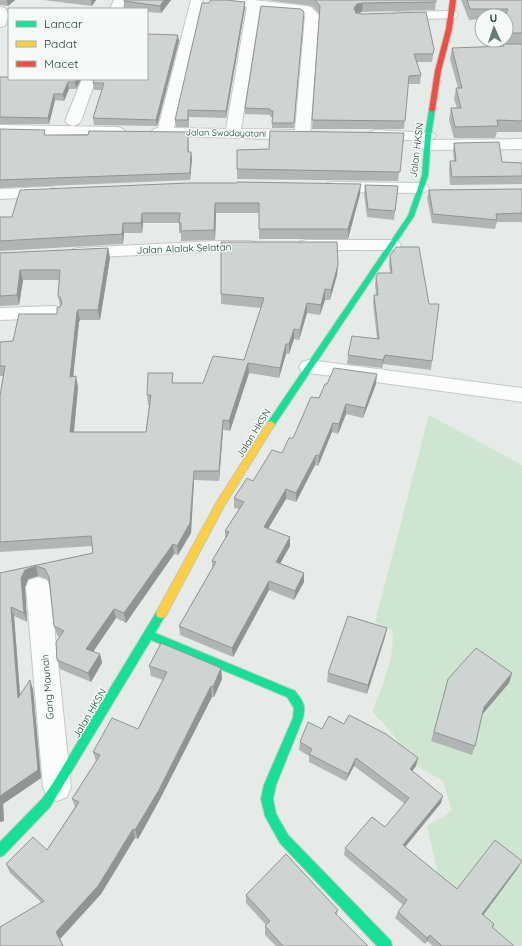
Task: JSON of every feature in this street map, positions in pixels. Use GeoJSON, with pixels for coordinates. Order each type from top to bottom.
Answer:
{"type":"FeatureCollection","features":[{"type":"Feature","properties":{"kind":"main road","name":"Jalan HKSN"},"geometry":{"type":"LineString","coordinates":[[0,851],[46,803],[57,787],[150,635],[221,503],[309,367],[392,245],[426,191],[425,176],[427,140],[442,52],[449,29],[453,0]]}},
{"type":"Feature","properties":{"kind":"main road"},"geometry":{"type":"LineString","coordinates":[[150,635],[291,694],[300,707],[298,718],[270,785],[267,799],[271,816],[284,839],[386,946]]}},
{"type":"Feature","properties":{"kind":"street"},"geometry":{"type":"LineString","coordinates":[[165,132],[197,0]]}},
{"type":"Feature","properties":{"kind":"street"},"geometry":{"type":"LineString","coordinates":[[219,0],[254,4],[233,134]]}},
{"type":"Feature","properties":{"kind":"street","name":"Jalan Swadayatani"},"geometry":{"type":"LineString","coordinates":[[0,130],[309,135],[312,15],[306,10],[254,4]]}},
{"type":"Feature","properties":{"kind":"street"},"geometry":{"type":"LineString","coordinates":[[0,11],[3,16],[0,23]]}},
{"type":"Feature","properties":{"kind":"street"},"geometry":{"type":"LineString","coordinates":[[384,16],[451,15]]}},
{"type":"Feature","properties":{"kind":"street"},"geometry":{"type":"LineString","coordinates":[[442,52],[457,51]]}},
{"type":"Feature","properties":{"kind":"street"},"geometry":{"type":"LineString","coordinates":[[73,121],[89,80]]}},
{"type":"Feature","properties":{"kind":"street"},"geometry":{"type":"LineString","coordinates":[[364,135],[427,140],[522,144]]}},
{"type":"Feature","properties":{"kind":"street"},"geometry":{"type":"LineString","coordinates":[[319,186],[426,191]]}},
{"type":"Feature","properties":{"kind":"street"},"geometry":{"type":"LineString","coordinates":[[0,194],[64,191]]}},
{"type":"Feature","properties":{"kind":"street"},"geometry":{"type":"LineString","coordinates":[[288,246],[392,245]]}},
{"type":"Feature","properties":{"kind":"street","name":"Jalan Alalak Selatan"},"geometry":{"type":"LineString","coordinates":[[62,254],[216,246],[264,246]]}},
{"type":"Feature","properties":{"kind":"street"},"geometry":{"type":"LineString","coordinates":[[0,314],[54,312]]}},
{"type":"Feature","properties":{"kind":"street"},"geometry":{"type":"LineString","coordinates":[[309,367],[522,395]]}},
{"type":"Feature","properties":{"kind":"street","name":"Gang Maunah"},"geometry":{"type":"LineString","coordinates":[[38,586],[57,787]]}},
{"type":"Feature","properties":{"kind":"green space"},"geometry":{"type":"Polygon","coordinates":[[[429,415],[522,465],[522,946],[513,946],[438,874],[427,826],[452,811],[443,781],[417,766],[387,727],[372,712],[384,682],[390,661],[393,640],[392,630],[375,622],[429,415]]]}},
{"type":"Feature","properties":{"kind":"building"},"geometry":{"type":"Polygon","coordinates":[[[124,0],[164,0],[160,6],[124,0]]]}},
{"type":"Feature","properties":{"kind":"building"},"geometry":{"type":"Polygon","coordinates":[[[211,0],[245,2],[226,111],[188,110],[188,120],[175,120],[202,3],[209,3],[211,0]]]}},
{"type":"Feature","properties":{"kind":"building"},"geometry":{"type":"Polygon","coordinates":[[[315,0],[436,0],[436,2],[363,3],[357,4],[354,8],[356,13],[363,14],[426,12],[434,49],[433,54],[414,54],[421,75],[409,76],[405,121],[312,120],[320,6],[315,0]]]}},
{"type":"Feature","properties":{"kind":"building"},"geometry":{"type":"Polygon","coordinates":[[[467,0],[522,0],[522,33],[514,33],[514,8],[470,9],[467,0]]]}},
{"type":"Feature","properties":{"kind":"building"},"geometry":{"type":"Polygon","coordinates":[[[261,6],[301,9],[304,12],[294,123],[272,123],[273,111],[270,111],[270,109],[245,108],[261,6]]]}},
{"type":"Feature","properties":{"kind":"building"},"geometry":{"type":"Polygon","coordinates":[[[148,34],[178,35],[156,120],[93,118],[104,83],[93,83],[94,80],[148,80],[148,34]]]}},
{"type":"Feature","properties":{"kind":"building"},"geometry":{"type":"Polygon","coordinates":[[[514,44],[522,44],[522,121],[497,120],[498,126],[455,127],[451,108],[461,108],[456,88],[462,88],[452,48],[514,48],[514,44]]]}},
{"type":"Feature","properties":{"kind":"building"},"geometry":{"type":"Polygon","coordinates":[[[0,77],[8,77],[8,80],[76,80],[75,82],[68,82],[63,94],[54,94],[48,118],[0,117],[0,77]]]}},
{"type":"Feature","properties":{"kind":"building"},"geometry":{"type":"Polygon","coordinates":[[[0,129],[45,130],[44,135],[88,135],[89,131],[188,132],[188,152],[191,152],[190,173],[0,180],[0,129]]]}},
{"type":"Feature","properties":{"kind":"building"},"geometry":{"type":"Polygon","coordinates":[[[270,131],[404,133],[400,172],[237,169],[237,150],[269,149],[270,131]]]}},
{"type":"Feature","properties":{"kind":"building"},"geometry":{"type":"Polygon","coordinates":[[[499,142],[502,162],[522,163],[522,176],[452,177],[450,161],[456,161],[454,143],[499,142]]]}},
{"type":"Feature","properties":{"kind":"building"},"geometry":{"type":"Polygon","coordinates":[[[237,182],[361,184],[348,229],[259,229],[259,203],[215,203],[214,230],[181,231],[181,223],[179,223],[180,213],[142,213],[141,223],[123,223],[122,234],[0,241],[0,217],[12,217],[20,190],[237,182]]]}},
{"type":"Feature","properties":{"kind":"building"},"geometry":{"type":"Polygon","coordinates":[[[365,185],[398,186],[395,211],[368,209],[365,185]]]}},
{"type":"Feature","properties":{"kind":"building"},"geometry":{"type":"Polygon","coordinates":[[[522,189],[522,213],[496,214],[497,220],[433,214],[429,190],[522,189]]]}},
{"type":"Feature","properties":{"kind":"building"},"geometry":{"type":"Polygon","coordinates":[[[221,242],[337,242],[338,265],[331,290],[325,289],[321,305],[307,303],[300,330],[294,329],[289,344],[286,344],[280,368],[248,363],[229,421],[223,420],[219,471],[194,471],[190,523],[177,546],[173,544],[124,613],[114,609],[86,649],[100,654],[88,673],[57,660],[56,642],[64,631],[54,626],[49,577],[45,569],[36,566],[25,570],[21,578],[24,613],[11,607],[18,698],[30,680],[38,770],[0,796],[0,573],[93,553],[91,536],[0,542],[0,396],[5,366],[0,366],[0,342],[13,341],[19,314],[57,314],[57,308],[60,307],[62,303],[60,297],[58,296],[60,270],[20,270],[17,295],[0,296],[0,253],[108,248],[98,310],[78,310],[77,312],[70,377],[76,376],[70,432],[146,432],[151,395],[147,395],[148,373],[173,373],[172,383],[203,383],[213,356],[244,360],[264,298],[221,294],[221,242]]]}},
{"type":"Feature","properties":{"kind":"building"},"geometry":{"type":"Polygon","coordinates":[[[396,247],[419,247],[429,304],[439,304],[432,361],[385,355],[383,360],[348,355],[352,336],[379,339],[374,295],[378,295],[376,277],[378,273],[392,273],[390,256],[396,247]]]}},
{"type":"Feature","properties":{"kind":"building"},"geometry":{"type":"Polygon","coordinates":[[[334,368],[377,374],[365,408],[346,404],[339,424],[333,423],[319,456],[316,455],[296,493],[286,489],[264,527],[290,537],[276,562],[304,573],[295,591],[269,581],[232,648],[179,626],[216,562],[212,561],[229,532],[225,531],[244,502],[234,498],[247,478],[253,481],[272,450],[282,453],[289,438],[293,438],[311,397],[319,398],[334,368]]]}},
{"type":"Feature","properties":{"kind":"building"},"geometry":{"type":"Polygon","coordinates":[[[348,616],[387,628],[368,685],[328,673],[348,616]]]}},
{"type":"Feature","properties":{"kind":"building"},"geometry":{"type":"Polygon","coordinates":[[[161,643],[221,668],[213,687],[211,686],[159,790],[98,886],[56,932],[63,946],[0,946],[0,927],[44,901],[6,864],[33,837],[47,850],[79,802],[72,799],[100,755],[93,752],[112,718],[138,729],[167,672],[149,666],[161,643]]]}},
{"type":"Feature","properties":{"kind":"building"},"geometry":{"type":"Polygon","coordinates":[[[476,648],[512,673],[484,707],[475,746],[434,732],[448,679],[476,648]]]}},
{"type":"Feature","properties":{"kind":"building"},"geometry":{"type":"Polygon","coordinates":[[[349,715],[386,734],[418,758],[410,769],[443,796],[403,845],[457,889],[495,840],[522,861],[482,914],[494,924],[492,927],[514,946],[442,946],[430,935],[427,938],[398,912],[407,900],[345,848],[372,817],[385,827],[409,798],[356,758],[348,774],[309,754],[312,749],[300,742],[308,722],[322,729],[329,716],[344,724],[349,715]]]}},
{"type":"Feature","properties":{"kind":"building"},"geometry":{"type":"Polygon","coordinates":[[[286,854],[338,910],[335,913],[368,946],[283,946],[265,926],[270,921],[246,895],[286,854]]]}},
{"type":"Feature","properties":{"kind":"traffic: fast"},"geometry":{"type":"LineString","coordinates":[[271,424],[411,216],[425,176],[428,136],[432,110]]}},
{"type":"Feature","properties":{"kind":"traffic: fast"},"geometry":{"type":"LineString","coordinates":[[0,851],[46,803],[57,787],[161,614]]}},
{"type":"Feature","properties":{"kind":"traffic: fast"},"geometry":{"type":"LineString","coordinates":[[150,635],[291,694],[300,707],[298,718],[270,785],[267,799],[271,816],[284,839],[386,946]]}},
{"type":"Feature","properties":{"kind":"traffic: slow"},"geometry":{"type":"LineString","coordinates":[[161,614],[221,503],[271,424]]}},
{"type":"Feature","properties":{"kind":"traffic: jam"},"geometry":{"type":"LineString","coordinates":[[432,110],[438,71],[449,29],[453,0]]}}]}
